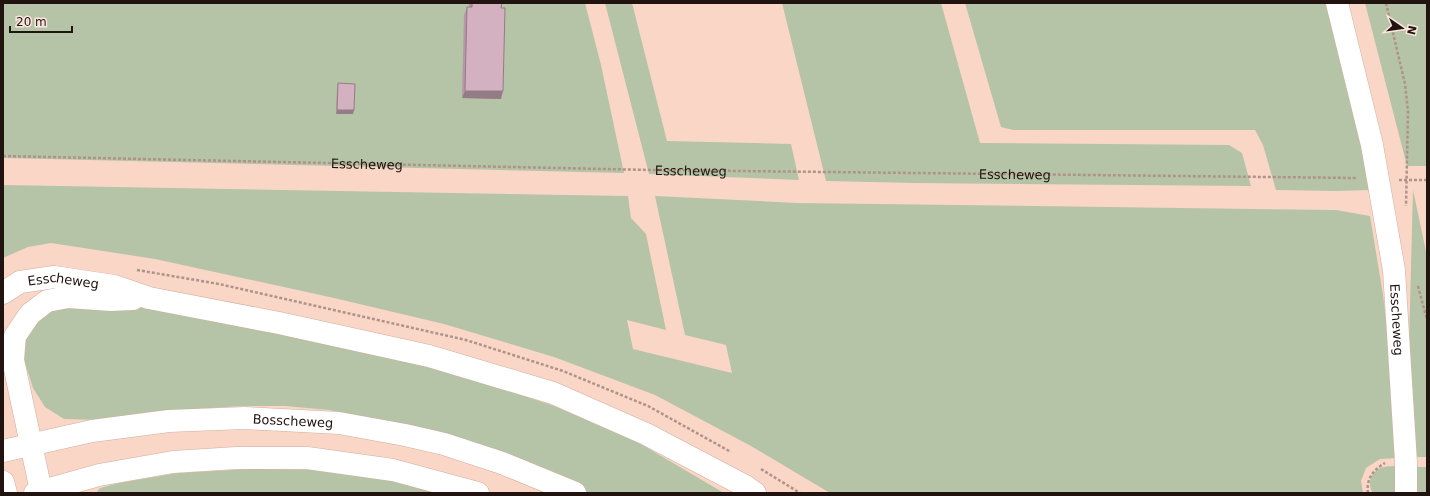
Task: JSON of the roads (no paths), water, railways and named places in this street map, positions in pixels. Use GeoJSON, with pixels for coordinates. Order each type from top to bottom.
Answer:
{"type":"FeatureCollection","features":[{"type":"Feature","properties":{"kind":"street","name":"Esscheweg"},"geometry":{"type":"LineString","coordinates":[[1337,3],[1372,145],[1394,270],[1406,462],[1406,493]]}},
{"type":"Feature","properties":{"kind":"street","name":"Esscheweg"},"geometry":{"type":"LineString","coordinates":[[3,293],[20,282],[54,277],[114,286],[149,298],[429,356],[553,393],[646,434],[745,486],[755,493]]}},
{"type":"Feature","properties":{"kind":"street","name":"Esscheweg"},"geometry":{"type":"LineString","coordinates":[[39,492],[31,444],[13,360],[15,336],[30,314],[47,301],[68,297],[111,300],[149,298]]}},
{"type":"Feature","properties":{"kind":"street","name":"Bosscheweg"},"geometry":{"type":"LineString","coordinates":[[3,452],[31,444],[92,431],[169,421],[244,418],[339,423],[444,444],[502,463],[575,493]]}},
{"type":"Feature","properties":{"kind":"street"},"geometry":{"type":"LineString","coordinates":[[39,492],[99,475],[173,462],[236,458],[307,458],[393,470],[478,493]]}},
{"type":"Feature","properties":{"kind":"street"},"geometry":{"type":"LineString","coordinates":[[3,482],[6,493]]}}]}
